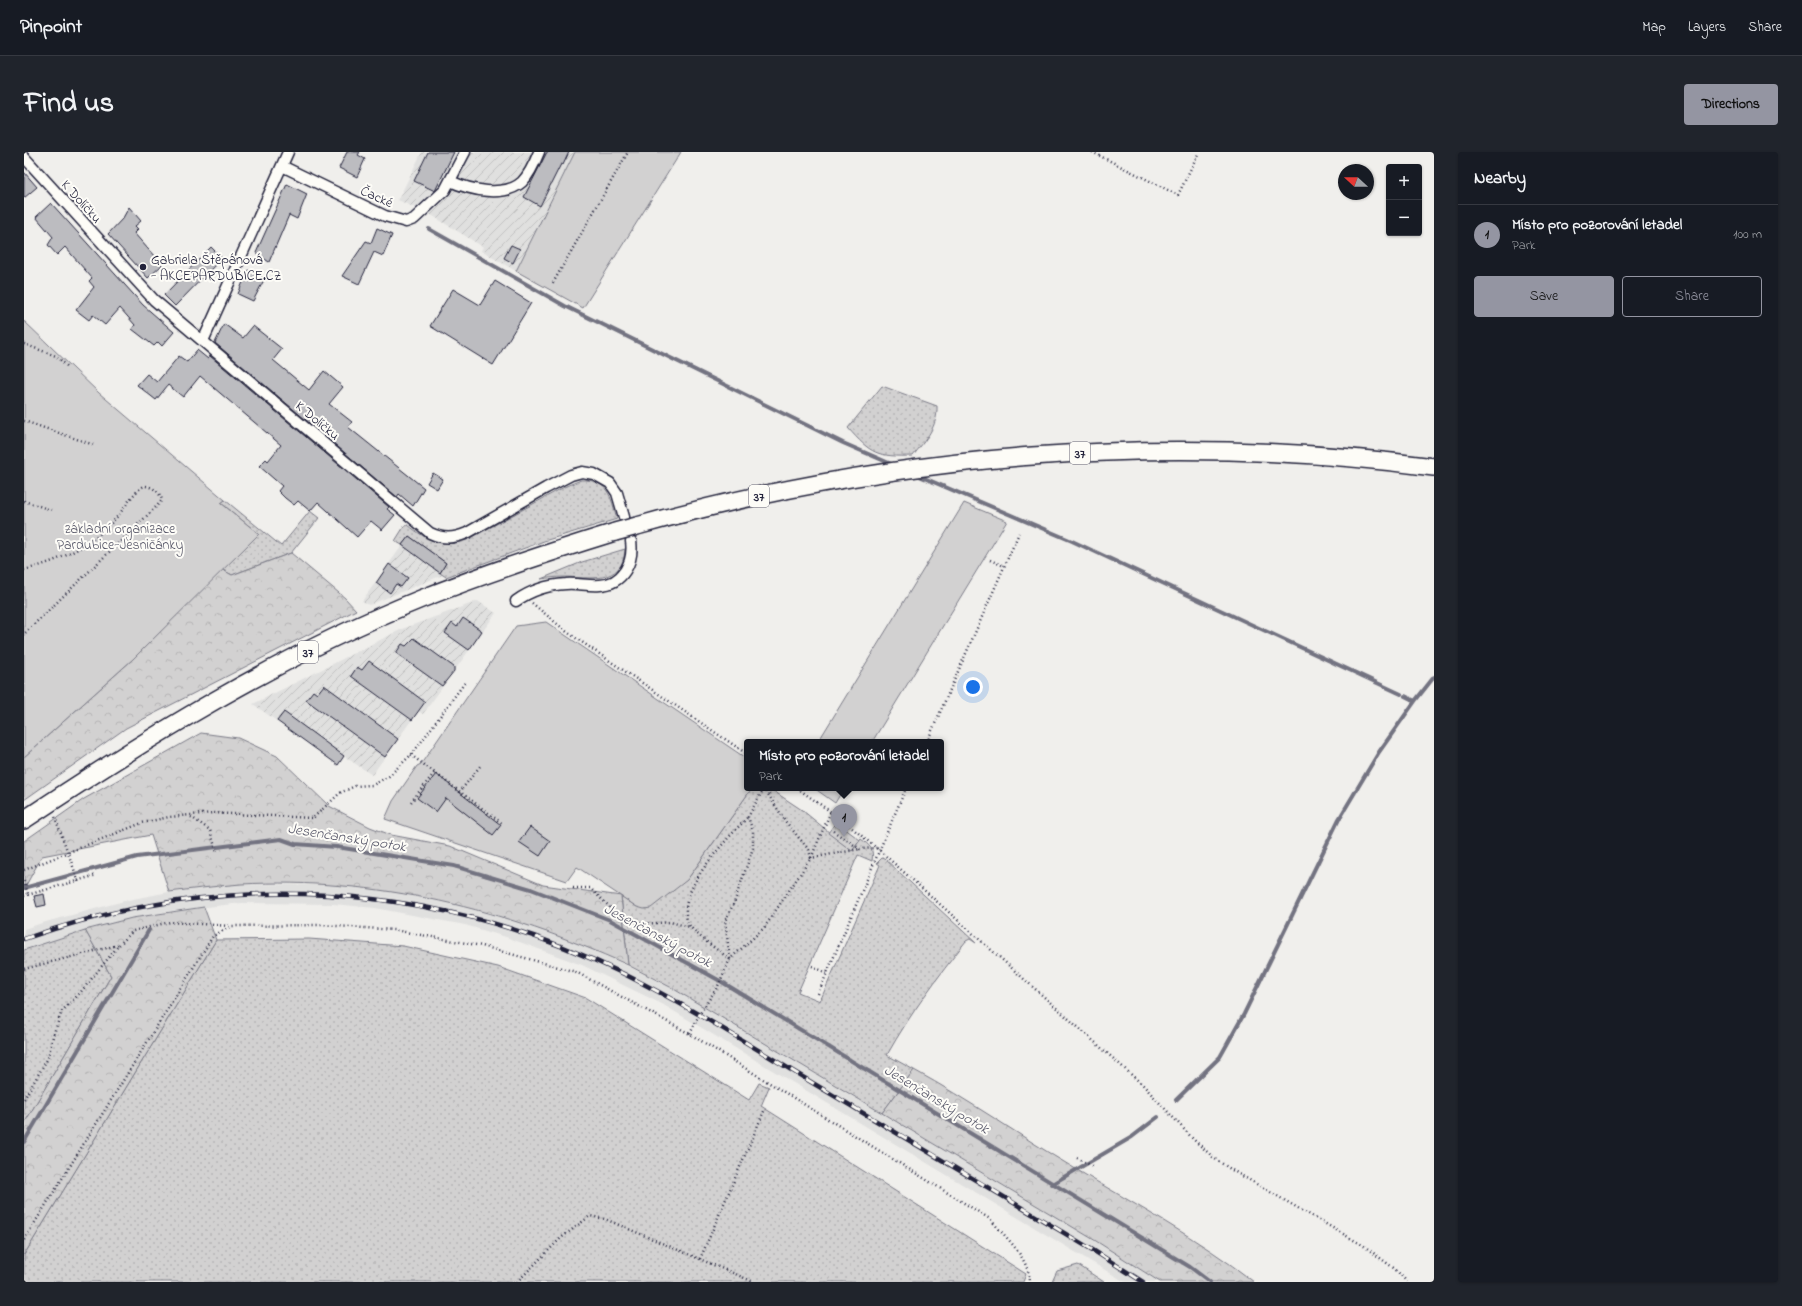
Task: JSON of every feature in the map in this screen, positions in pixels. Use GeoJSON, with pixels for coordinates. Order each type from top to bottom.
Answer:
{"type":"FeatureCollection","features":[{"type":"Feature","properties":{"kind":"main road","name":"37"},"geometry":{"type":"LineString","coordinates":[[24,820],[175,723],[218,698],[336,638],[420,599],[525,561],[615,532],[689,512],[771,493],[883,472],[1064,454],[1176,451],[1312,455],[1434,467]]}},
{"type":"Feature","properties":{"kind":"street"},"geometry":{"type":"LineString","coordinates":[[203,342],[288,152]]}},
{"type":"Feature","properties":{"kind":"street","name":"Čacké"},"geometry":{"type":"LineString","coordinates":[[282,166],[323,187],[401,222],[414,219],[436,200],[450,181],[465,152]]}},
{"type":"Feature","properties":{"kind":"street"},"geometry":{"type":"LineString","coordinates":[[450,181],[466,188],[478,190],[490,191],[511,188],[527,176],[539,152]]}},
{"type":"Feature","properties":{"kind":"street","name":"K Dolíčku"},"geometry":{"type":"LineString","coordinates":[[24,157],[137,282],[159,304],[430,533],[452,538],[467,533],[546,488],[582,472],[594,474],[610,483],[617,492],[631,528],[632,549],[630,563],[624,573],[616,580],[600,585],[555,585],[520,599]]}},
{"type":"Feature","properties":{"kind":"path"},"geometry":{"type":"LineString","coordinates":[[553,282],[628,152]]}},
{"type":"Feature","properties":{"kind":"path"},"geometry":{"type":"LineString","coordinates":[[1092,152],[1178,195],[1199,152]]}},
{"type":"Feature","properties":{"kind":"path"},"geometry":{"type":"LineString","coordinates":[[24,344],[56,356],[69,368]]}},
{"type":"Feature","properties":{"kind":"path"},"geometry":{"type":"LineString","coordinates":[[24,422],[94,445]]}},
{"type":"Feature","properties":{"kind":"path"},"geometry":{"type":"LineString","coordinates":[[24,570],[65,557],[91,541],[109,526],[137,491],[144,486],[152,487],[161,496],[162,500],[156,507],[24,634]]}},
{"type":"Feature","properties":{"kind":"path"},"geometry":{"type":"LineString","coordinates":[[24,501],[51,510]]}},
{"type":"Feature","properties":{"kind":"path"},"geometry":{"type":"LineString","coordinates":[[928,739],[1019,533]]}},
{"type":"Feature","properties":{"kind":"path"},"geometry":{"type":"LineString","coordinates":[[990,560],[1004,566]]}},
{"type":"Feature","properties":{"kind":"path"},"geometry":{"type":"LineString","coordinates":[[520,599],[744,752]]}},
{"type":"Feature","properties":{"kind":"path"},"geometry":{"type":"LineString","coordinates":[[24,870],[142,823],[169,817],[213,813],[313,818],[340,793],[355,786],[373,785],[389,776],[411,755],[466,681]]}},
{"type":"Feature","properties":{"kind":"path"},"geometry":{"type":"LineString","coordinates":[[411,755],[503,824]]}},
{"type":"Feature","properties":{"kind":"path"},"geometry":{"type":"LineString","coordinates":[[462,789],[481,765]]}},
{"type":"Feature","properties":{"kind":"path"},"geometry":{"type":"LineString","coordinates":[[411,802],[435,772]]}},
{"type":"Feature","properties":{"kind":"path"},"geometry":{"type":"LineString","coordinates":[[730,959],[691,927],[686,917],[688,898],[694,882],[748,816],[762,791]]}},
{"type":"Feature","properties":{"kind":"path"},"geometry":{"type":"LineString","coordinates":[[766,791],[782,816],[809,850],[811,858]]}},
{"type":"Feature","properties":{"kind":"path"},"geometry":{"type":"LineString","coordinates":[[802,791],[831,811],[878,849],[1144,1085],[1194,1139],[1215,1159],[1364,1246],[1395,1269],[1407,1282]]}},
{"type":"Feature","properties":{"kind":"path"},"geometry":{"type":"LineString","coordinates":[[818,994],[878,849],[905,791]]}},
{"type":"Feature","properties":{"kind":"path"},"geometry":{"type":"LineString","coordinates":[[47,804],[58,821],[78,881]]}},
{"type":"Feature","properties":{"kind":"path"},"geometry":{"type":"LineString","coordinates":[[690,1034],[699,1015],[718,986],[730,959],[764,928],[811,858],[831,811]]}},
{"type":"Feature","properties":{"kind":"path"},"geometry":{"type":"LineString","coordinates":[[190,816],[210,830],[217,853]]}},
{"type":"Feature","properties":{"kind":"path"},"geometry":{"type":"LineString","coordinates":[[730,959],[725,921],[734,903],[753,848],[753,831],[748,816]]}},
{"type":"Feature","properties":{"kind":"path"},"geometry":{"type":"LineString","coordinates":[[833,831],[860,849]]}},
{"type":"Feature","properties":{"kind":"path"},"geometry":{"type":"LineString","coordinates":[[811,858],[860,849],[878,849]]}},
{"type":"Feature","properties":{"kind":"path"},"geometry":{"type":"LineString","coordinates":[[24,896],[28,893],[96,877]]}},
{"type":"Feature","properties":{"kind":"path"},"geometry":{"type":"LineString","coordinates":[[24,882],[28,893]]}},
{"type":"Feature","properties":{"kind":"path"},"geometry":{"type":"LineString","coordinates":[[573,888],[590,888],[621,918],[631,922],[670,922],[691,927]]}},
{"type":"Feature","properties":{"kind":"path"},"geometry":{"type":"LineString","coordinates":[[24,1100],[48,1058],[53,1036],[62,1011],[119,944],[133,931],[170,922],[232,926],[322,926],[394,930],[482,946],[576,972],[690,1034],[990,1219],[1024,1259],[1029,1270],[1030,1282]]}},
{"type":"Feature","properties":{"kind":"path"},"geometry":{"type":"LineString","coordinates":[[24,1240],[213,936],[232,926]]}},
{"type":"Feature","properties":{"kind":"path"},"geometry":{"type":"LineString","coordinates":[[24,969],[119,944]]}},
{"type":"Feature","properties":{"kind":"path"},"geometry":{"type":"LineString","coordinates":[[812,966],[827,973]]}},
{"type":"Feature","properties":{"kind":"path"},"geometry":{"type":"LineString","coordinates":[[700,1259],[764,1109]]}},
{"type":"Feature","properties":{"kind":"path"},"geometry":{"type":"LineString","coordinates":[[1078,1158],[1092,1166]]}},
{"type":"Feature","properties":{"kind":"path"},"geometry":{"type":"LineString","coordinates":[[517,1282],[561,1238],[590,1216],[605,1219],[754,1282]]}},
{"type":"Feature","properties":{"kind":"shaded area"},"geometry":{"type":"Polygon","coordinates":[[[422,152],[575,152],[516,271],[481,251],[483,247],[433,216],[398,200],[422,152]]]}},
{"type":"Feature","properties":{"kind":"shaded area"},"geometry":{"type":"Polygon","coordinates":[[[409,536],[455,570],[369,605],[362,601],[409,536]]]}},
{"type":"Feature","properties":{"kind":"shaded area"},"geometry":{"type":"Polygon","coordinates":[[[478,601],[496,613],[423,714],[418,711],[372,775],[344,756],[338,765],[253,704],[402,629],[478,601]]]}},
{"type":"Feature","properties":{"kind":"shaded area"},"geometry":{"type":"Polygon","coordinates":[[[241,884],[335,885],[377,889],[429,898],[511,919],[589,947],[672,988],[1096,1241],[1160,1282],[1125,1282],[662,1004],[582,965],[506,937],[465,925],[375,908],[333,904],[242,903],[172,911],[132,918],[85,930],[24,950],[24,929],[42,923],[128,900],[169,892],[241,884]]]}},
{"type":"Feature","properties":{"kind":"green space"},"geometry":{"type":"Polygon","coordinates":[[[575,152],[681,152],[583,308],[516,271],[575,152]]]}},
{"type":"Feature","properties":{"kind":"green space","name":"základní organizace Pardubice-Jesničánky"},"geometry":{"type":"Polygon","coordinates":[[[24,321],[99,393],[225,500],[221,503],[259,534],[133,659],[24,757],[24,321]]]}},
{"type":"Feature","properties":{"kind":"green space"},"geometry":{"type":"Polygon","coordinates":[[[882,386],[937,406],[937,414],[933,427],[913,456],[891,456],[869,449],[848,428],[882,386]]]}},
{"type":"Feature","properties":{"kind":"green space"},"geometry":{"type":"Polygon","coordinates":[[[581,480],[590,480],[603,486],[613,503],[617,519],[544,541],[446,577],[440,573],[446,563],[409,536],[402,545],[395,541],[405,525],[408,525],[422,535],[436,542],[450,543],[467,540],[566,486],[581,480]]]}},
{"type":"Feature","properties":{"kind":"green space"},"geometry":{"type":"Polygon","coordinates":[[[225,500],[281,546],[310,511],[319,518],[291,553],[232,575],[221,569],[259,534],[221,503],[225,500]]]}},
{"type":"Feature","properties":{"kind":"green space"},"geometry":{"type":"Polygon","coordinates":[[[964,503],[1007,521],[874,739],[820,739],[964,503]]]}},
{"type":"Feature","properties":{"kind":"green space"},"geometry":{"type":"Polygon","coordinates":[[[625,549],[623,561],[618,569],[603,577],[560,577],[541,579],[582,562],[625,549]]]}},
{"type":"Feature","properties":{"kind":"green space"},"geometry":{"type":"Polygon","coordinates":[[[291,553],[345,598],[356,610],[126,728],[24,800],[24,757],[133,659],[221,569],[232,575],[291,553]]]}},
{"type":"Feature","properties":{"kind":"green space"},"geometry":{"type":"Polygon","coordinates":[[[546,622],[744,757],[744,791],[750,791],[687,880],[651,908],[644,909],[637,907],[577,867],[567,881],[385,819],[393,801],[417,766],[421,764],[516,626],[546,622]]]}},
{"type":"Feature","properties":{"kind":"green space"},"geometry":{"type":"Polygon","coordinates":[[[201,733],[238,738],[277,756],[329,806],[370,827],[391,835],[450,846],[543,885],[621,896],[628,965],[581,945],[487,913],[439,901],[391,892],[342,886],[292,883],[241,884],[169,892],[151,835],[42,856],[24,889],[24,841],[84,799],[201,733]]]}},
{"type":"Feature","properties":{"kind":"green space"},"geometry":{"type":"Polygon","coordinates":[[[750,791],[774,791],[802,810],[852,851],[861,839],[872,850],[872,861],[858,855],[798,992],[820,1001],[880,865],[877,863],[882,858],[885,859],[976,943],[970,939],[966,941],[924,996],[887,1055],[914,1070],[882,1113],[672,988],[628,965],[621,896],[637,907],[687,880],[750,791]]]}},
{"type":"Feature","properties":{"kind":"green space"},"geometry":{"type":"Polygon","coordinates":[[[818,791],[842,791],[835,803],[818,791]]]}},
{"type":"Feature","properties":{"kind":"green space"},"geometry":{"type":"Polygon","coordinates":[[[836,822],[860,840],[852,851],[828,833],[836,822]]]}},
{"type":"Feature","properties":{"kind":"green space"},"geometry":{"type":"Polygon","coordinates":[[[204,907],[216,940],[24,1255],[24,1124],[111,976],[85,930],[132,918],[204,907]]]}},
{"type":"Feature","properties":{"kind":"green space"},"geometry":{"type":"Polygon","coordinates":[[[85,930],[111,976],[24,1124],[24,950],[85,930]]]}},
{"type":"Feature","properties":{"kind":"green space"},"geometry":{"type":"Polygon","coordinates":[[[309,939],[403,946],[498,967],[586,998],[749,1100],[759,1083],[769,1087],[761,1106],[1026,1274],[1023,1282],[24,1282],[24,1255],[216,940],[309,939]]]}},
{"type":"Feature","properties":{"kind":"green space"},"geometry":{"type":"Polygon","coordinates":[[[914,1070],[955,1093],[1054,1156],[1189,1236],[1254,1282],[1160,1282],[1096,1241],[882,1113],[914,1070]]]}},
{"type":"Feature","properties":{"kind":"green space"},"geometry":{"type":"Polygon","coordinates":[[[1078,1265],[1104,1282],[1052,1282],[1057,1271],[1078,1265]]]}},
{"type":"Feature","properties":{"kind":"building"},"geometry":{"type":"Polygon","coordinates":[[[347,152],[360,152],[358,155],[365,159],[357,177],[339,168],[347,152]]]}},
{"type":"Feature","properties":{"kind":"building"},"geometry":{"type":"Polygon","coordinates":[[[428,152],[454,152],[435,191],[414,181],[428,152]]]}},
{"type":"Feature","properties":{"kind":"building"},"geometry":{"type":"Polygon","coordinates":[[[547,152],[569,152],[563,165],[561,164],[540,206],[524,197],[547,152]]]}},
{"type":"Feature","properties":{"kind":"building"},"geometry":{"type":"Polygon","coordinates":[[[24,172],[37,187],[24,198],[24,172]]]}},
{"type":"Feature","properties":{"kind":"building"},"geometry":{"type":"Polygon","coordinates":[[[287,184],[307,194],[297,219],[289,215],[269,262],[256,253],[287,184]]]}},
{"type":"Feature","properties":{"kind":"building"},"geometry":{"type":"Polygon","coordinates":[[[51,203],[143,305],[174,332],[162,346],[158,342],[154,346],[132,329],[135,325],[120,308],[105,325],[93,315],[89,320],[76,310],[94,287],[89,281],[92,278],[65,247],[57,255],[48,245],[53,237],[36,217],[51,203]]]}},
{"type":"Feature","properties":{"kind":"building"},"geometry":{"type":"Polygon","coordinates":[[[129,207],[141,221],[135,226],[138,229],[134,233],[162,265],[148,278],[108,234],[123,218],[129,207]]]}},
{"type":"Feature","properties":{"kind":"building"},"geometry":{"type":"Polygon","coordinates":[[[377,228],[392,235],[383,256],[374,252],[359,284],[342,276],[366,241],[371,243],[377,228]]]}},
{"type":"Feature","properties":{"kind":"building"},"geometry":{"type":"Polygon","coordinates":[[[511,245],[520,249],[513,263],[504,258],[511,245]]]}},
{"type":"Feature","properties":{"kind":"building"},"geometry":{"type":"Polygon","coordinates":[[[211,247],[222,258],[175,306],[164,295],[211,247]]]}},
{"type":"Feature","properties":{"kind":"building"},"geometry":{"type":"Polygon","coordinates":[[[248,270],[265,278],[253,301],[238,294],[248,270]]]}},
{"type":"Feature","properties":{"kind":"building"},"geometry":{"type":"Polygon","coordinates":[[[495,281],[531,303],[493,365],[430,326],[453,289],[480,305],[495,281]]]}},
{"type":"Feature","properties":{"kind":"building"},"geometry":{"type":"Polygon","coordinates":[[[224,324],[243,338],[253,326],[282,349],[273,360],[309,390],[324,371],[343,387],[329,404],[352,422],[348,427],[424,488],[413,506],[399,494],[397,497],[215,343],[224,324]]]}},
{"type":"Feature","properties":{"kind":"building"},"geometry":{"type":"Polygon","coordinates":[[[197,350],[208,359],[210,356],[389,507],[387,509],[395,515],[382,530],[371,521],[357,537],[318,502],[310,511],[298,501],[294,505],[285,498],[278,491],[282,486],[259,466],[266,459],[268,461],[281,445],[200,376],[183,397],[168,385],[156,400],[137,385],[147,374],[157,382],[179,356],[187,362],[197,350]]]}},
{"type":"Feature","properties":{"kind":"building"},"geometry":{"type":"Polygon","coordinates":[[[433,473],[443,479],[437,489],[427,483],[433,473]]]}},
{"type":"Feature","properties":{"kind":"building"},"geometry":{"type":"Polygon","coordinates":[[[409,536],[446,563],[440,573],[402,545],[409,536]]]}},
{"type":"Feature","properties":{"kind":"building"},"geometry":{"type":"Polygon","coordinates":[[[389,564],[408,578],[401,587],[396,584],[390,593],[376,583],[389,564]]]}},
{"type":"Feature","properties":{"kind":"building"},"geometry":{"type":"Polygon","coordinates":[[[463,618],[482,631],[469,650],[445,633],[452,623],[457,627],[463,618]]]}},
{"type":"Feature","properties":{"kind":"building"},"geometry":{"type":"Polygon","coordinates":[[[414,638],[454,667],[454,671],[442,686],[396,653],[402,644],[406,646],[414,638]]]}},
{"type":"Feature","properties":{"kind":"building"},"geometry":{"type":"Polygon","coordinates":[[[369,661],[425,702],[412,720],[351,676],[357,667],[362,670],[369,661]]]}},
{"type":"Feature","properties":{"kind":"building"},"geometry":{"type":"Polygon","coordinates":[[[324,685],[398,739],[385,757],[306,700],[313,691],[317,694],[324,685]]]}},
{"type":"Feature","properties":{"kind":"building"},"geometry":{"type":"Polygon","coordinates":[[[284,712],[344,756],[338,765],[277,721],[284,712]]]}},
{"type":"Feature","properties":{"kind":"building"},"geometry":{"type":"Polygon","coordinates":[[[436,774],[501,825],[493,835],[446,798],[436,812],[417,798],[436,774]]]}},
{"type":"Feature","properties":{"kind":"building"},"geometry":{"type":"Polygon","coordinates":[[[530,827],[550,841],[540,856],[519,842],[530,827]]]}},
{"type":"Feature","properties":{"kind":"building"},"geometry":{"type":"Polygon","coordinates":[[[44,894],[46,905],[37,907],[34,896],[44,894]]]}},
{"type":"Feature","properties":{"kind":"waterway"},"geometry":{"type":"LineString","coordinates":[[429,229],[565,306],[843,443],[896,466]]}},
{"type":"Feature","properties":{"kind":"waterway"},"geometry":{"type":"LineString","coordinates":[[917,475],[1072,541],[1401,694]]}},
{"type":"Feature","properties":{"kind":"waterway"},"geometry":{"type":"LineString","coordinates":[[1405,696],[1415,701],[1434,677]]}},
{"type":"Feature","properties":{"kind":"waterway"},"geometry":{"type":"LineString","coordinates":[[1176,1100],[1220,1057],[1244,1014],[1339,819],[1379,752],[1415,701]]}},
{"type":"Feature","properties":{"kind":"waterway","name":"Jesenčanský potok"},"geometry":{"type":"LineString","coordinates":[[24,888],[137,857],[281,839],[295,844],[337,847],[454,866],[531,889],[610,920],[722,982],[1190,1267],[1210,1282]]}},
{"type":"Feature","properties":{"kind":"waterway"},"geometry":{"type":"LineString","coordinates":[[24,1142],[149,930]]}},
{"type":"Feature","properties":{"kind":"waterway"},"geometry":{"type":"LineString","coordinates":[[1052,1184],[1132,1137],[1158,1117]]}},
{"type":"Feature","properties":{"kind":"railway"},"geometry":{"type":"LineString","coordinates":[[24,939],[99,916],[175,901],[251,894],[327,895],[403,903],[478,919],[552,943],[624,974],[671,998],[1091,1249],[1143,1282]]}},
{"type":"Feature","properties":{"kind":"place","name":"Gabriela Štěpánová - AKCEPARDUBICE.CZ"},"geometry":{"type":"Point","coordinates":[143,267]}},
{"type":"Feature","properties":{"kind":"place","name":"Místo pro pozorování letadel"},"geometry":{"type":"Point","coordinates":[844,837]}}]}
